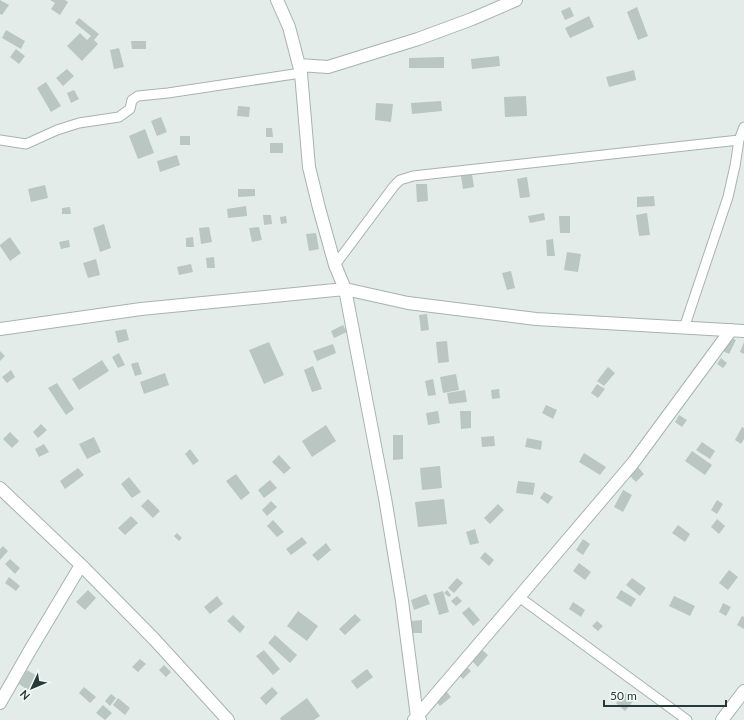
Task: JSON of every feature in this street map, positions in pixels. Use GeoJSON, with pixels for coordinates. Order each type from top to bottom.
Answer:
{"type":"FeatureCollection","features":[{"type":"Feature","properties":{"kind":"street"},"geometry":{"type":"LineString","coordinates":[[277,0],[289,27],[300,69],[309,167],[335,265],[345,289],[385,498],[402,601],[417,719]]}},
{"type":"Feature","properties":{"kind":"street"},"geometry":{"type":"LineString","coordinates":[[300,69],[328,67],[418,39],[472,19],[516,0]]}},
{"type":"Feature","properties":{"kind":"street"},"geometry":{"type":"LineString","coordinates":[[0,329],[141,309],[345,289],[408,303],[536,319],[744,331]]}},
{"type":"Feature","properties":{"kind":"street"},"geometry":{"type":"LineString","coordinates":[[417,719],[633,463],[731,330]]}},
{"type":"Feature","properties":{"kind":"street"},"geometry":{"type":"LineString","coordinates":[[0,488],[81,565],[154,639],[228,720]]}},
{"type":"Feature","properties":{"kind":"street"},"geometry":{"type":"LineString","coordinates":[[0,703],[81,565]]}},
{"type":"Feature","properties":{"kind":"street"},"geometry":{"type":"LineString","coordinates":[[722,720],[744,691]]}},
{"type":"Feature","properties":{"kind":"lane"},"geometry":{"type":"LineString","coordinates":[[0,140],[26,144],[57,130],[79,123],[118,116],[130,109],[132,100],[138,96],[168,93],[300,69]]}},
{"type":"Feature","properties":{"kind":"lane"},"geometry":{"type":"LineString","coordinates":[[684,328],[728,197],[739,140],[744,127]]}},
{"type":"Feature","properties":{"kind":"lane"},"geometry":{"type":"LineString","coordinates":[[335,265],[400,180],[413,176],[739,140]]}},
{"type":"Feature","properties":{"kind":"lane"},"geometry":{"type":"LineString","coordinates":[[519,598],[687,720]]}},
{"type":"Feature","properties":{"kind":"building"},"geometry":{"type":"Polygon","coordinates":[[[0,0],[9,5],[2,15],[0,14],[0,0]]]}},
{"type":"Feature","properties":{"kind":"building"},"geometry":{"type":"Polygon","coordinates":[[[50,0],[65,0],[68,2],[60,15],[51,9],[55,3],[50,0]]]}},
{"type":"Feature","properties":{"kind":"building"},"geometry":{"type":"Polygon","coordinates":[[[570,7],[574,16],[565,20],[561,11],[570,7]]]}},
{"type":"Feature","properties":{"kind":"building"},"geometry":{"type":"Polygon","coordinates":[[[637,7],[648,36],[638,40],[627,12],[637,7]]]}},
{"type":"Feature","properties":{"kind":"building"},"geometry":{"type":"Polygon","coordinates":[[[589,16],[594,27],[570,38],[565,28],[589,16]]]}},
{"type":"Feature","properties":{"kind":"building"},"geometry":{"type":"Polygon","coordinates":[[[79,18],[99,34],[94,40],[98,44],[82,61],[67,46],[80,33],[87,40],[91,36],[75,23],[79,18]]]}},
{"type":"Feature","properties":{"kind":"building"},"geometry":{"type":"Polygon","coordinates":[[[6,30],[25,41],[21,49],[2,38],[6,30]]]}},
{"type":"Feature","properties":{"kind":"building"},"geometry":{"type":"Polygon","coordinates":[[[131,41],[146,41],[146,49],[132,49],[131,41]]]}},
{"type":"Feature","properties":{"kind":"building"},"geometry":{"type":"Polygon","coordinates":[[[119,48],[124,67],[114,69],[110,50],[119,48]]]}},
{"type":"Feature","properties":{"kind":"building"},"geometry":{"type":"Polygon","coordinates":[[[16,49],[25,56],[19,64],[10,57],[16,49]]]}},
{"type":"Feature","properties":{"kind":"building"},"geometry":{"type":"Polygon","coordinates":[[[499,56],[500,66],[472,69],[471,59],[499,56]]]}},
{"type":"Feature","properties":{"kind":"building"},"geometry":{"type":"Polygon","coordinates":[[[444,57],[444,68],[409,68],[409,58],[444,57]]]}},
{"type":"Feature","properties":{"kind":"building"},"geometry":{"type":"Polygon","coordinates":[[[67,69],[74,76],[63,86],[56,78],[67,69]]]}},
{"type":"Feature","properties":{"kind":"building"},"geometry":{"type":"Polygon","coordinates":[[[634,70],[636,80],[609,87],[606,77],[634,70]]]}},
{"type":"Feature","properties":{"kind":"building"},"geometry":{"type":"Polygon","coordinates":[[[46,82],[61,106],[51,112],[37,88],[46,82]]]}},
{"type":"Feature","properties":{"kind":"building"},"geometry":{"type":"Polygon","coordinates":[[[74,90],[79,99],[71,103],[67,93],[74,90]]]}},
{"type":"Feature","properties":{"kind":"building"},"geometry":{"type":"Polygon","coordinates":[[[526,96],[527,116],[505,117],[504,97],[526,96]]]}},
{"type":"Feature","properties":{"kind":"building"},"geometry":{"type":"Polygon","coordinates":[[[441,101],[442,111],[412,114],[411,103],[441,101]]]}},
{"type":"Feature","properties":{"kind":"building"},"geometry":{"type":"Polygon","coordinates":[[[376,103],[393,104],[391,122],[375,120],[376,103]]]}},
{"type":"Feature","properties":{"kind":"building"},"geometry":{"type":"Polygon","coordinates":[[[238,106],[250,107],[249,117],[237,116],[238,106]]]}},
{"type":"Feature","properties":{"kind":"building"},"geometry":{"type":"Polygon","coordinates":[[[161,117],[167,132],[157,136],[151,121],[161,117]]]}},
{"type":"Feature","properties":{"kind":"building"},"geometry":{"type":"Polygon","coordinates":[[[266,128],[272,128],[273,137],[266,137],[266,128]]]}},
{"type":"Feature","properties":{"kind":"building"},"geometry":{"type":"Polygon","coordinates":[[[145,129],[154,153],[138,159],[129,136],[145,129]]]}},
{"type":"Feature","properties":{"kind":"building"},"geometry":{"type":"Polygon","coordinates":[[[180,136],[190,136],[190,145],[180,145],[180,136]]]}},
{"type":"Feature","properties":{"kind":"building"},"geometry":{"type":"Polygon","coordinates":[[[270,143],[283,143],[283,153],[270,153],[270,143]]]}},
{"type":"Feature","properties":{"kind":"building"},"geometry":{"type":"Polygon","coordinates":[[[177,155],[180,165],[160,172],[157,161],[177,155]]]}},
{"type":"Feature","properties":{"kind":"building"},"geometry":{"type":"Polygon","coordinates":[[[472,174],[474,187],[463,189],[461,176],[472,174]]]}},
{"type":"Feature","properties":{"kind":"building"},"geometry":{"type":"Polygon","coordinates":[[[527,177],[530,197],[520,198],[517,179],[527,177]]]}},
{"type":"Feature","properties":{"kind":"building"},"geometry":{"type":"Polygon","coordinates":[[[416,184],[427,184],[428,201],[417,202],[416,184]]]}},
{"type":"Feature","properties":{"kind":"building"},"geometry":{"type":"Polygon","coordinates":[[[45,185],[48,198],[31,202],[28,189],[45,185]]]}},
{"type":"Feature","properties":{"kind":"building"},"geometry":{"type":"Polygon","coordinates":[[[238,189],[255,189],[255,196],[238,197],[238,189]]]}},
{"type":"Feature","properties":{"kind":"building"},"geometry":{"type":"Polygon","coordinates":[[[654,196],[655,206],[637,207],[637,197],[654,196]]]}},
{"type":"Feature","properties":{"kind":"building"},"geometry":{"type":"Polygon","coordinates":[[[246,206],[247,216],[228,218],[227,209],[246,206]]]}},
{"type":"Feature","properties":{"kind":"building"},"geometry":{"type":"Polygon","coordinates":[[[70,207],[71,214],[62,214],[62,208],[70,207]]]}},
{"type":"Feature","properties":{"kind":"building"},"geometry":{"type":"Polygon","coordinates":[[[544,213],[545,220],[530,223],[528,216],[544,213]]]}},
{"type":"Feature","properties":{"kind":"building"},"geometry":{"type":"Polygon","coordinates":[[[647,213],[650,235],[639,236],[636,215],[647,213]]]}},
{"type":"Feature","properties":{"kind":"building"},"geometry":{"type":"Polygon","coordinates":[[[263,215],[271,215],[272,224],[264,225],[263,215]]]}},
{"type":"Feature","properties":{"kind":"building"},"geometry":{"type":"Polygon","coordinates":[[[286,216],[287,223],[281,224],[280,217],[286,216]]]}},
{"type":"Feature","properties":{"kind":"building"},"geometry":{"type":"Polygon","coordinates":[[[559,216],[570,216],[570,233],[560,233],[559,216]]]}},
{"type":"Feature","properties":{"kind":"building"},"geometry":{"type":"Polygon","coordinates":[[[104,224],[111,248],[100,252],[93,228],[104,224]]]}},
{"type":"Feature","properties":{"kind":"building"},"geometry":{"type":"Polygon","coordinates":[[[209,227],[212,242],[201,244],[199,228],[209,227]]]}},
{"type":"Feature","properties":{"kind":"building"},"geometry":{"type":"Polygon","coordinates":[[[259,227],[262,240],[252,242],[249,228],[259,227]]]}},
{"type":"Feature","properties":{"kind":"building"},"geometry":{"type":"Polygon","coordinates":[[[316,233],[319,249],[309,251],[306,234],[316,233]]]}},
{"type":"Feature","properties":{"kind":"building"},"geometry":{"type":"Polygon","coordinates":[[[10,237],[21,253],[10,261],[0,245],[10,237]]]}},
{"type":"Feature","properties":{"kind":"building"},"geometry":{"type":"Polygon","coordinates":[[[193,237],[194,247],[186,247],[186,238],[193,237]]]}},
{"type":"Feature","properties":{"kind":"building"},"geometry":{"type":"Polygon","coordinates":[[[553,239],[555,256],[547,256],[546,240],[553,239]]]}},
{"type":"Feature","properties":{"kind":"building"},"geometry":{"type":"Polygon","coordinates":[[[69,240],[70,247],[61,249],[59,242],[69,240]]]}},
{"type":"Feature","properties":{"kind":"building"},"geometry":{"type":"Polygon","coordinates":[[[567,252],[581,254],[578,272],[564,270],[567,252]]]}},
{"type":"Feature","properties":{"kind":"building"},"geometry":{"type":"Polygon","coordinates":[[[214,257],[215,268],[207,268],[206,258],[214,257]]]}},
{"type":"Feature","properties":{"kind":"building"},"geometry":{"type":"Polygon","coordinates":[[[96,259],[100,275],[88,278],[83,263],[96,259]]]}},
{"type":"Feature","properties":{"kind":"building"},"geometry":{"type":"Polygon","coordinates":[[[191,264],[193,272],[179,275],[177,267],[191,264]]]}},
{"type":"Feature","properties":{"kind":"building"},"geometry":{"type":"Polygon","coordinates":[[[511,271],[515,288],[507,290],[502,273],[511,271]]]}},
{"type":"Feature","properties":{"kind":"building"},"geometry":{"type":"Polygon","coordinates":[[[427,314],[429,330],[421,331],[419,315],[427,314]]]}},
{"type":"Feature","properties":{"kind":"building"},"geometry":{"type":"Polygon","coordinates":[[[343,325],[347,332],[334,338],[331,331],[343,325]]]}},
{"type":"Feature","properties":{"kind":"building"},"geometry":{"type":"Polygon","coordinates":[[[126,329],[129,340],[118,343],[115,331],[126,329]]]}},
{"type":"Feature","properties":{"kind":"building"},"geometry":{"type":"Polygon","coordinates":[[[729,337],[736,340],[729,354],[723,351],[729,337]]]}},
{"type":"Feature","properties":{"kind":"building"},"geometry":{"type":"Polygon","coordinates":[[[447,341],[449,362],[438,363],[436,342],[447,341]]]}},
{"type":"Feature","properties":{"kind":"building"},"geometry":{"type":"Polygon","coordinates":[[[269,342],[284,375],[264,384],[249,350],[269,342]]]}},
{"type":"Feature","properties":{"kind":"building"},"geometry":{"type":"Polygon","coordinates":[[[744,342],[744,354],[740,352],[744,342]]]}},
{"type":"Feature","properties":{"kind":"building"},"geometry":{"type":"Polygon","coordinates":[[[333,344],[336,353],[317,361],[313,351],[333,344]]]}},
{"type":"Feature","properties":{"kind":"building"},"geometry":{"type":"Polygon","coordinates":[[[0,351],[5,356],[0,361],[0,351]]]}},
{"type":"Feature","properties":{"kind":"building"},"geometry":{"type":"Polygon","coordinates":[[[119,353],[125,365],[118,368],[112,357],[119,353]]]}},
{"type":"Feature","properties":{"kind":"building"},"geometry":{"type":"Polygon","coordinates":[[[721,358],[727,363],[723,368],[717,364],[721,358]]]}},
{"type":"Feature","properties":{"kind":"building"},"geometry":{"type":"Polygon","coordinates":[[[102,360],[109,371],[79,390],[72,379],[102,360]]]}},
{"type":"Feature","properties":{"kind":"building"},"geometry":{"type":"Polygon","coordinates":[[[138,362],[142,374],[135,376],[131,364],[138,362]]]}},
{"type":"Feature","properties":{"kind":"building"},"geometry":{"type":"Polygon","coordinates":[[[313,366],[322,389],[312,392],[304,370],[313,366]]]}},
{"type":"Feature","properties":{"kind":"building"},"geometry":{"type":"Polygon","coordinates":[[[608,367],[615,373],[604,386],[597,381],[608,367]]]}},
{"type":"Feature","properties":{"kind":"building"},"geometry":{"type":"Polygon","coordinates":[[[11,370],[15,377],[7,383],[2,377],[11,370]]]}},
{"type":"Feature","properties":{"kind":"building"},"geometry":{"type":"Polygon","coordinates":[[[165,373],[169,385],[144,394],[140,382],[165,373]]]}},
{"type":"Feature","properties":{"kind":"building"},"geometry":{"type":"Polygon","coordinates":[[[456,374],[459,390],[443,393],[440,377],[456,374]]]}},
{"type":"Feature","properties":{"kind":"building"},"geometry":{"type":"Polygon","coordinates":[[[433,379],[436,395],[428,396],[425,381],[433,379]]]}},
{"type":"Feature","properties":{"kind":"building"},"geometry":{"type":"Polygon","coordinates":[[[57,383],[74,409],[66,415],[48,388],[57,383]]]}},
{"type":"Feature","properties":{"kind":"building"},"geometry":{"type":"Polygon","coordinates":[[[597,384],[605,389],[598,398],[591,393],[597,384]]]}},
{"type":"Feature","properties":{"kind":"building"},"geometry":{"type":"Polygon","coordinates":[[[499,389],[500,398],[492,399],[491,390],[499,389]]]}},
{"type":"Feature","properties":{"kind":"building"},"geometry":{"type":"Polygon","coordinates":[[[465,390],[467,402],[449,404],[447,393],[465,390]]]}},
{"type":"Feature","properties":{"kind":"building"},"geometry":{"type":"Polygon","coordinates":[[[546,405],[557,410],[553,419],[542,413],[546,405]]]}},
{"type":"Feature","properties":{"kind":"building"},"geometry":{"type":"Polygon","coordinates":[[[438,411],[440,423],[428,425],[426,413],[438,411]]]}},
{"type":"Feature","properties":{"kind":"building"},"geometry":{"type":"Polygon","coordinates":[[[460,411],[471,411],[471,428],[461,429],[460,411]]]}},
{"type":"Feature","properties":{"kind":"building"},"geometry":{"type":"Polygon","coordinates":[[[679,415],[687,420],[682,427],[675,422],[679,415]]]}},
{"type":"Feature","properties":{"kind":"building"},"geometry":{"type":"Polygon","coordinates":[[[41,424],[47,430],[38,438],[33,432],[41,424]]]}},
{"type":"Feature","properties":{"kind":"building"},"geometry":{"type":"Polygon","coordinates":[[[326,425],[336,441],[312,457],[302,441],[326,425]]]}},
{"type":"Feature","properties":{"kind":"building"},"geometry":{"type":"Polygon","coordinates":[[[742,427],[744,428],[744,439],[741,444],[735,440],[742,427]]]}},
{"type":"Feature","properties":{"kind":"building"},"geometry":{"type":"Polygon","coordinates":[[[10,432],[19,441],[12,448],[3,439],[10,432]]]}},
{"type":"Feature","properties":{"kind":"building"},"geometry":{"type":"Polygon","coordinates":[[[393,435],[403,435],[403,459],[393,460],[393,435]]]}},
{"type":"Feature","properties":{"kind":"building"},"geometry":{"type":"Polygon","coordinates":[[[494,436],[495,446],[482,447],[481,437],[494,436]]]}},
{"type":"Feature","properties":{"kind":"building"},"geometry":{"type":"Polygon","coordinates":[[[94,437],[101,452],[87,459],[79,444],[94,437]]]}},
{"type":"Feature","properties":{"kind":"building"},"geometry":{"type":"Polygon","coordinates":[[[527,438],[542,441],[541,450],[525,447],[527,438]]]}},
{"type":"Feature","properties":{"kind":"building"},"geometry":{"type":"Polygon","coordinates":[[[702,442],[715,451],[710,459],[696,450],[702,442]]]}},
{"type":"Feature","properties":{"kind":"building"},"geometry":{"type":"Polygon","coordinates":[[[44,444],[49,452],[39,457],[35,449],[44,444]]]}},
{"type":"Feature","properties":{"kind":"building"},"geometry":{"type":"Polygon","coordinates":[[[190,449],[199,461],[193,465],[185,454],[190,449]]]}},
{"type":"Feature","properties":{"kind":"building"},"geometry":{"type":"Polygon","coordinates":[[[692,451],[712,465],[705,475],[685,461],[692,451]]]}},
{"type":"Feature","properties":{"kind":"building"},"geometry":{"type":"Polygon","coordinates":[[[584,453],[606,467],[600,475],[579,462],[584,453]]]}},
{"type":"Feature","properties":{"kind":"building"},"geometry":{"type":"Polygon","coordinates":[[[279,455],[291,468],[284,474],[272,462],[279,455]]]}},
{"type":"Feature","properties":{"kind":"building"},"geometry":{"type":"Polygon","coordinates":[[[440,466],[442,488],[422,490],[420,468],[440,466]]]}},
{"type":"Feature","properties":{"kind":"building"},"geometry":{"type":"Polygon","coordinates":[[[637,466],[644,474],[636,482],[629,475],[637,466]]]}},
{"type":"Feature","properties":{"kind":"building"},"geometry":{"type":"Polygon","coordinates":[[[78,468],[84,475],[65,489],[60,481],[78,468]]]}},
{"type":"Feature","properties":{"kind":"building"},"geometry":{"type":"Polygon","coordinates":[[[236,474],[250,493],[241,500],[226,481],[236,474]]]}},
{"type":"Feature","properties":{"kind":"building"},"geometry":{"type":"Polygon","coordinates":[[[129,477],[141,492],[132,498],[121,484],[129,477]]]}},
{"type":"Feature","properties":{"kind":"building"},"geometry":{"type":"Polygon","coordinates":[[[270,480],[277,488],[264,498],[258,490],[270,480]]]}},
{"type":"Feature","properties":{"kind":"building"},"geometry":{"type":"Polygon","coordinates":[[[518,481],[535,483],[533,495],[516,493],[518,481]]]}},
{"type":"Feature","properties":{"kind":"building"},"geometry":{"type":"Polygon","coordinates":[[[623,490],[632,495],[623,512],[614,507],[623,490]]]}},
{"type":"Feature","properties":{"kind":"building"},"geometry":{"type":"Polygon","coordinates":[[[544,492],[553,497],[548,504],[540,498],[544,492]]]}},
{"type":"Feature","properties":{"kind":"building"},"geometry":{"type":"Polygon","coordinates":[[[148,499],[160,511],[153,518],[141,506],[148,499]]]}},
{"type":"Feature","properties":{"kind":"building"},"geometry":{"type":"Polygon","coordinates":[[[444,499],[447,524],[418,527],[415,502],[444,499]]]}},
{"type":"Feature","properties":{"kind":"building"},"geometry":{"type":"Polygon","coordinates":[[[717,500],[723,504],[717,514],[711,510],[717,500]]]}},
{"type":"Feature","properties":{"kind":"building"},"geometry":{"type":"Polygon","coordinates":[[[271,501],[277,507],[267,516],[262,510],[271,501]]]}},
{"type":"Feature","properties":{"kind":"building"},"geometry":{"type":"Polygon","coordinates":[[[498,504],[504,510],[490,524],[484,518],[498,504]]]}},
{"type":"Feature","properties":{"kind":"building"},"geometry":{"type":"Polygon","coordinates":[[[131,516],[138,523],[125,535],[118,528],[131,516]]]}},
{"type":"Feature","properties":{"kind":"building"},"geometry":{"type":"Polygon","coordinates":[[[717,519],[725,526],[719,534],[711,527],[717,519]]]}},
{"type":"Feature","properties":{"kind":"building"},"geometry":{"type":"Polygon","coordinates":[[[273,520],[284,532],[277,537],[267,526],[273,520]]]}},
{"type":"Feature","properties":{"kind":"building"},"geometry":{"type":"Polygon","coordinates":[[[678,525],[690,534],[685,542],[672,533],[678,525]]]}},
{"type":"Feature","properties":{"kind":"building"},"geometry":{"type":"Polygon","coordinates":[[[475,529],[479,543],[470,545],[466,532],[475,529]]]}},
{"type":"Feature","properties":{"kind":"building"},"geometry":{"type":"Polygon","coordinates":[[[177,533],[182,538],[179,541],[174,536],[177,533]]]}},
{"type":"Feature","properties":{"kind":"building"},"geometry":{"type":"Polygon","coordinates":[[[302,537],[307,543],[291,555],[286,549],[302,537]]]}},
{"type":"Feature","properties":{"kind":"building"},"geometry":{"type":"Polygon","coordinates":[[[583,539],[590,544],[583,555],[576,550],[583,539]]]}},
{"type":"Feature","properties":{"kind":"building"},"geometry":{"type":"Polygon","coordinates":[[[326,543],[331,550],[318,561],[312,555],[326,543]]]}},
{"type":"Feature","properties":{"kind":"building"},"geometry":{"type":"Polygon","coordinates":[[[3,546],[8,551],[0,560],[0,549],[3,546]]]}},
{"type":"Feature","properties":{"kind":"building"},"geometry":{"type":"Polygon","coordinates":[[[485,552],[494,560],[489,566],[480,558],[485,552]]]}},
{"type":"Feature","properties":{"kind":"building"},"geometry":{"type":"Polygon","coordinates":[[[10,559],[20,568],[15,574],[5,564],[10,559]]]}},
{"type":"Feature","properties":{"kind":"building"},"geometry":{"type":"Polygon","coordinates":[[[579,563],[591,572],[585,580],[573,571],[579,563]]]}},
{"type":"Feature","properties":{"kind":"building"},"geometry":{"type":"Polygon","coordinates":[[[729,570],[738,577],[728,590],[719,583],[729,570]]]}},
{"type":"Feature","properties":{"kind":"building"},"geometry":{"type":"Polygon","coordinates":[[[9,577],[20,586],[16,591],[5,583],[9,577]]]}},
{"type":"Feature","properties":{"kind":"building"},"geometry":{"type":"Polygon","coordinates":[[[457,578],[463,583],[454,593],[448,588],[457,578]]]}},
{"type":"Feature","properties":{"kind":"building"},"geometry":{"type":"Polygon","coordinates":[[[632,578],[646,588],[640,596],[626,585],[632,578]]]}},
{"type":"Feature","properties":{"kind":"building"},"geometry":{"type":"Polygon","coordinates":[[[88,590],[96,598],[85,610],[76,602],[88,590]]]}},
{"type":"Feature","properties":{"kind":"building"},"geometry":{"type":"Polygon","coordinates":[[[447,590],[451,595],[449,597],[444,593],[447,590]]]}},
{"type":"Feature","properties":{"kind":"building"},"geometry":{"type":"Polygon","coordinates":[[[621,590],[636,599],[631,607],[616,598],[621,590]]]}},
{"type":"Feature","properties":{"kind":"building"},"geometry":{"type":"Polygon","coordinates":[[[443,591],[449,612],[439,615],[433,594],[443,591]]]}},
{"type":"Feature","properties":{"kind":"building"},"geometry":{"type":"Polygon","coordinates":[[[426,594],[430,604],[414,610],[411,600],[426,594]]]}},
{"type":"Feature","properties":{"kind":"building"},"geometry":{"type":"Polygon","coordinates":[[[217,596],[223,604],[210,614],[204,607],[217,596]]]}},
{"type":"Feature","properties":{"kind":"building"},"geometry":{"type":"Polygon","coordinates":[[[457,596],[462,601],[456,606],[451,601],[457,596]]]}},
{"type":"Feature","properties":{"kind":"building"},"geometry":{"type":"Polygon","coordinates":[[[674,596],[695,606],[690,616],[669,606],[674,596]]]}},
{"type":"Feature","properties":{"kind":"building"},"geometry":{"type":"Polygon","coordinates":[[[573,602],[585,610],[581,617],[569,609],[573,602]]]}},
{"type":"Feature","properties":{"kind":"building"},"geometry":{"type":"Polygon","coordinates":[[[723,603],[731,607],[726,616],[719,612],[723,603]]]}},
{"type":"Feature","properties":{"kind":"building"},"geometry":{"type":"Polygon","coordinates":[[[469,607],[480,620],[473,626],[462,613],[469,607]]]}},
{"type":"Feature","properties":{"kind":"building"},"geometry":{"type":"Polygon","coordinates":[[[298,611],[318,626],[307,641],[287,626],[298,611]]]}},
{"type":"Feature","properties":{"kind":"building"},"geometry":{"type":"Polygon","coordinates":[[[355,614],[361,620],[345,635],[339,629],[355,614]]]}},
{"type":"Feature","properties":{"kind":"building"},"geometry":{"type":"Polygon","coordinates":[[[233,615],[245,627],[240,633],[227,621],[233,615]]]}},
{"type":"Feature","properties":{"kind":"building"},"geometry":{"type":"Polygon","coordinates":[[[742,616],[744,617],[744,629],[737,625],[742,616]]]}},
{"type":"Feature","properties":{"kind":"building"},"geometry":{"type":"Polygon","coordinates":[[[422,620],[422,633],[412,633],[411,621],[422,620]]]}},
{"type":"Feature","properties":{"kind":"building"},"geometry":{"type":"Polygon","coordinates":[[[597,621],[603,626],[598,631],[592,626],[597,621]]]}},
{"type":"Feature","properties":{"kind":"building"},"geometry":{"type":"Polygon","coordinates":[[[275,635],[297,655],[290,663],[268,643],[275,635]]]}},
{"type":"Feature","properties":{"kind":"building"},"geometry":{"type":"Polygon","coordinates":[[[481,649],[488,655],[478,667],[471,660],[481,649]]]}},
{"type":"Feature","properties":{"kind":"building"},"geometry":{"type":"Polygon","coordinates":[[[264,650],[280,669],[273,675],[256,656],[264,650]]]}},
{"type":"Feature","properties":{"kind":"building"},"geometry":{"type":"Polygon","coordinates":[[[140,659],[146,664],[138,672],[132,667],[140,659]]]}},
{"type":"Feature","properties":{"kind":"building"},"geometry":{"type":"Polygon","coordinates":[[[164,665],[171,672],[166,677],[159,670],[164,665]]]}},
{"type":"Feature","properties":{"kind":"building"},"geometry":{"type":"Polygon","coordinates":[[[465,665],[471,671],[463,679],[457,673],[465,665]]]}},
{"type":"Feature","properties":{"kind":"building"},"geometry":{"type":"Polygon","coordinates":[[[367,669],[373,677],[357,689],[351,681],[367,669]]]}},
{"type":"Feature","properties":{"kind":"building"},"geometry":{"type":"Polygon","coordinates":[[[27,670],[37,676],[28,690],[19,684],[27,670]]]}},
{"type":"Feature","properties":{"kind":"building"},"geometry":{"type":"Polygon","coordinates":[[[84,687],[96,697],[90,703],[79,693],[84,687]]]}},
{"type":"Feature","properties":{"kind":"building"},"geometry":{"type":"Polygon","coordinates":[[[272,687],[278,693],[266,705],[260,698],[272,687]]]}},
{"type":"Feature","properties":{"kind":"building"},"geometry":{"type":"Polygon","coordinates":[[[446,691],[451,697],[440,706],[435,700],[446,691]]]}},
{"type":"Feature","properties":{"kind":"building"},"geometry":{"type":"Polygon","coordinates":[[[627,692],[635,699],[625,711],[616,703],[627,692]]]}},
{"type":"Feature","properties":{"kind":"building"},"geometry":{"type":"Polygon","coordinates":[[[111,694],[116,698],[110,706],[105,701],[111,694]]]}},
{"type":"Feature","properties":{"kind":"building"},"geometry":{"type":"Polygon","coordinates":[[[118,698],[130,708],[125,715],[113,705],[118,698]]]}},
{"type":"Feature","properties":{"kind":"building"},"geometry":{"type":"Polygon","coordinates":[[[307,698],[320,716],[314,720],[281,720],[280,718],[307,698]]]}},
{"type":"Feature","properties":{"kind":"building"},"geometry":{"type":"Polygon","coordinates":[[[103,705],[112,713],[105,720],[96,713],[103,705]]]}}]}
